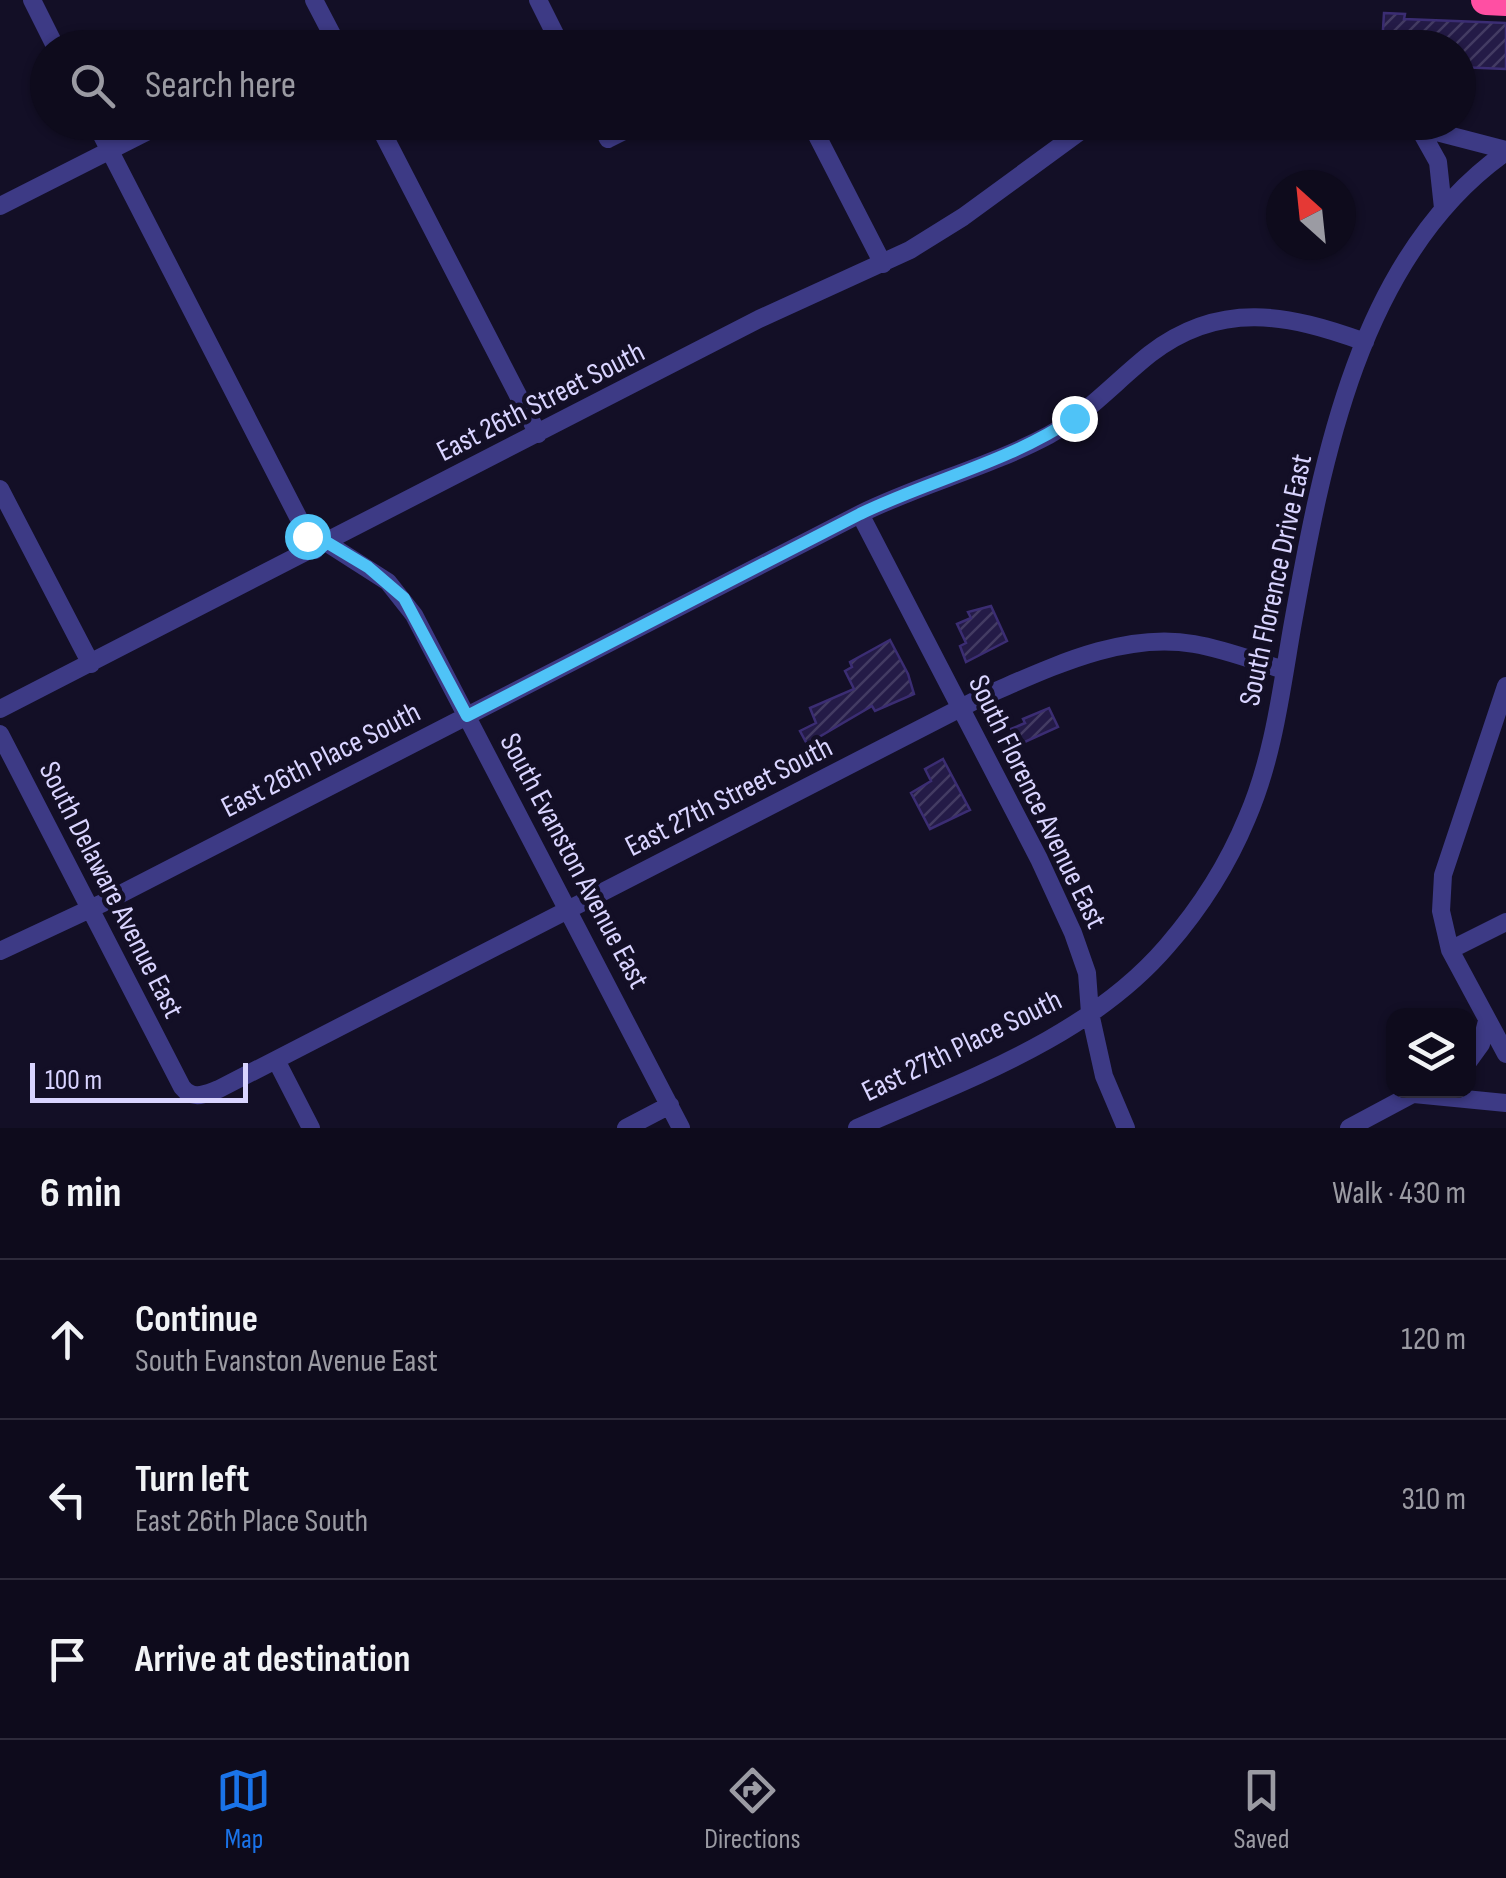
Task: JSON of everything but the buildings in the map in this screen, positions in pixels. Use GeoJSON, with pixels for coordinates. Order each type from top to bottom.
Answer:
{"type":"FeatureCollection","features":[{"type":"Feature","properties":{"kind":"highway"},"geometry":{"type":"LineString","coordinates":[[1486,0],[1506,1]]}},
{"type":"Feature","properties":{"kind":"street"},"geometry":{"type":"LineString","coordinates":[[32,0],[47,30]]}},
{"type":"Feature","properties":{"kind":"street"},"geometry":{"type":"LineString","coordinates":[[314,0],[325,30]]}},
{"type":"Feature","properties":{"kind":"street"},"geometry":{"type":"LineString","coordinates":[[538,0],[553,30]]}},
{"type":"Feature","properties":{"kind":"street"},"geometry":{"type":"LineString","coordinates":[[103,140],[321,546]]}},
{"type":"Feature","properties":{"kind":"street"},"geometry":{"type":"LineString","coordinates":[[0,206],[131,140]]}},
{"type":"Feature","properties":{"kind":"street"},"geometry":{"type":"LineString","coordinates":[[387,140],[538,434]]}},
{"type":"Feature","properties":{"kind":"street"},"geometry":{"type":"LineString","coordinates":[[819,140],[883,264]]}},
{"type":"Feature","properties":{"kind":"street","name":"East 26th Street South"},"geometry":{"type":"LineString","coordinates":[[0,710],[760,319],[883,264],[963,218],[1069,140]]}},
{"type":"Feature","properties":{"kind":"street"},"geometry":{"type":"LineString","coordinates":[[1426,140],[1438,162],[1443,208]]}},
{"type":"Feature","properties":{"kind":"street"},"geometry":{"type":"LineString","coordinates":[[1464,140],[1506,151]]}},
{"type":"Feature","properties":{"kind":"street","name":"South Florence Drive East"},"geometry":{"type":"LineString","coordinates":[[1090,1013],[1166,948],[1211,888],[1248,817],[1261,780],[1323,479],[1365,342],[1397,272],[1443,208],[1480,170],[1506,151]]}},
{"type":"Feature","properties":{"kind":"street","name":"East 26th Place South"},"geometry":{"type":"LineString","coordinates":[[0,951],[860,514],[901,494],[1005,456],[1053,432],[1097,401],[1150,354],[1204,325],[1244,317],[1294,319],[1365,342]]}},
{"type":"Feature","properties":{"kind":"street"},"geometry":{"type":"LineString","coordinates":[[0,490],[91,664]]}},
{"type":"Feature","properties":{"kind":"street","name":"South Florence Avenue East"},"geometry":{"type":"LineString","coordinates":[[860,514],[1072,933],[1087,972],[1090,1013],[1104,1076],[1126,1128]]}},
{"type":"Feature","properties":{"kind":"street","name":"South Evanston Avenue East"},"geometry":{"type":"LineString","coordinates":[[321,546],[368,567],[404,598],[682,1128]]}},
{"type":"Feature","properties":{"kind":"street","name":"East 27th Street South"},"geometry":{"type":"LineString","coordinates":[[219,1089],[960,708],[1042,671],[1096,652],[1164,641],[1195,644],[1284,670]]}},
{"type":"Feature","properties":{"kind":"street"},"geometry":{"type":"LineString","coordinates":[[1506,686],[1443,874],[1441,911],[1450,950],[1506,1054]]}},
{"type":"Feature","properties":{"kind":"street","name":"South Delaware Avenue East"},"geometry":{"type":"LineString","coordinates":[[0,734],[182,1087],[198,1097],[219,1089]]}},
{"type":"Feature","properties":{"kind":"street"},"geometry":{"type":"LineString","coordinates":[[1450,950],[1506,922]]}},
{"type":"Feature","properties":{"kind":"street","name":"East 27th Place South"},"geometry":{"type":"LineString","coordinates":[[858,1128],[980,1073],[1060,1033],[1090,1013]]}},
{"type":"Feature","properties":{"kind":"street"},"geometry":{"type":"LineString","coordinates":[[1476,1051],[1487,1021]]}},
{"type":"Feature","properties":{"kind":"street"},"geometry":{"type":"LineString","coordinates":[[276,1060],[311,1128]]}},
{"type":"Feature","properties":{"kind":"street"},"geometry":{"type":"LineString","coordinates":[[1349,1128],[1406,1098]]}},
{"type":"Feature","properties":{"kind":"street"},"geometry":{"type":"LineString","coordinates":[[1466,1098],[1506,1103]]}},
{"type":"Feature","properties":{"kind":"street"},"geometry":{"type":"LineString","coordinates":[[626,1128],[670,1105]]}},
{"type":"Feature","properties":{"kind":"route"},"geometry":{"type":"LineString","coordinates":[[307,536],[315,550],[328,543],[368,567],[404,598],[467,716],[860,514],[901,494],[1005,456],[1074,418]]}}]}
